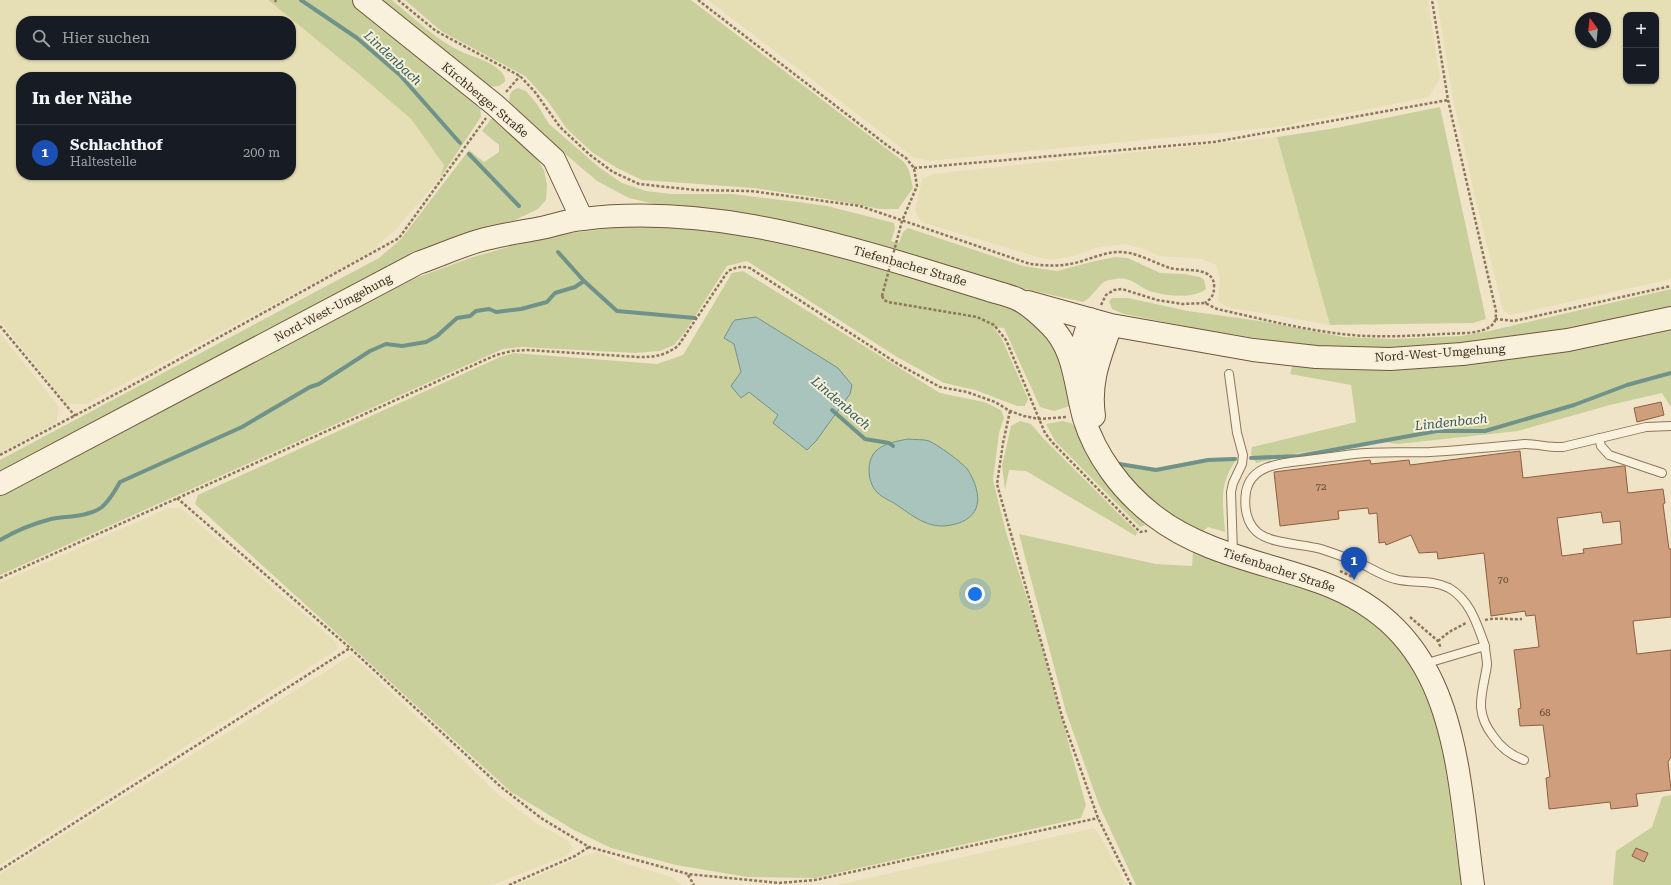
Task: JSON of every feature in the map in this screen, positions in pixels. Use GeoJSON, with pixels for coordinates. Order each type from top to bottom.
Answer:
{"type":"FeatureCollection","features":[{"type":"Feature","properties":{"kind":"main road","name":"Kirchberger Straße"},"geometry":{"type":"LineString","coordinates":[[364,0],[495,105],[554,159],[582,219]]}},
{"type":"Feature","properties":{"kind":"main road","name":"Nord-West-Umgehung"},"geometry":{"type":"LineString","coordinates":[[0,484],[418,263],[480,241],[582,219],[639,216],[692,218]]}},
{"type":"Feature","properties":{"kind":"main road","name":"Tiefenbacher Straße"},"geometry":{"type":"LineString","coordinates":[[692,218],[752,225],[883,257],[1019,300],[1052,327],[1061,337],[1069,356],[1083,416],[1096,449],[1106,465],[1150,513],[1190,539],[1233,555],[1315,580],[1341,590],[1378,612],[1394,626],[1411,645],[1434,661],[1437,693],[1450,733],[1458,773],[1473,885]]}},
{"type":"Feature","properties":{"kind":"main road","name":"Nord-West-Umgehung"},"geometry":{"type":"LineString","coordinates":[[1019,300],[1099,322],[1253,350],[1316,357],[1390,359],[1462,354],[1568,340],[1671,318]]}},
{"type":"Feature","properties":{"kind":"main road","name":"Tiefenbacher Straße"},"geometry":{"type":"LineString","coordinates":[[1077,386],[1077,368],[1080,350],[1099,322]]}},
{"type":"Feature","properties":{"kind":"main road","name":"Tiefenbacher Straße"},"geometry":{"type":"LineString","coordinates":[[1099,322],[1092,404],[1094,422],[1100,442],[1118,479]]}},
{"type":"Feature","properties":{"kind":"lane"},"geometry":{"type":"LineString","coordinates":[[1229,374],[1237,434],[1243,455],[1242,464],[1233,483],[1231,492],[1233,555]]}},
{"type":"Feature","properties":{"kind":"lane"},"geometry":{"type":"LineString","coordinates":[[1524,760],[1513,756],[1500,746],[1484,724],[1481,715],[1481,694],[1487,663],[1485,646],[1476,622],[1467,605],[1458,594],[1447,587],[1430,582],[1396,580],[1384,576],[1342,556],[1302,545],[1274,540],[1262,535],[1249,522],[1246,512],[1246,492],[1249,482],[1262,469],[1279,464],[1358,454],[1431,452],[1525,444],[1535,444],[1552,448],[1563,447],[1646,427],[1671,426]]}},
{"type":"Feature","properties":{"kind":"lane"},"geometry":{"type":"LineString","coordinates":[[1599,438],[1601,446],[1609,455],[1662,473]]}},
{"type":"Feature","properties":{"kind":"lane"},"geometry":{"type":"LineString","coordinates":[[1434,661],[1485,646]]}},
{"type":"Feature","properties":{"kind":"path"},"geometry":{"type":"LineString","coordinates":[[398,0],[436,31],[520,76],[535,92],[560,127],[590,155],[613,172],[639,184],[695,190],[751,191],[860,206],[1030,264],[1053,266],[1068,265],[1110,252],[1123,252],[1174,269],[1202,271],[1209,274],[1215,285],[1212,298],[1205,303]]}},
{"type":"Feature","properties":{"kind":"path"},"geometry":{"type":"LineString","coordinates":[[698,0],[888,146],[906,158],[914,168],[917,186],[902,221],[882,296],[884,300],[888,302],[977,317],[994,325],[1006,340],[1039,419],[1052,442],[1140,532],[1147,531],[1153,535]]}},
{"type":"Feature","properties":{"kind":"path"},"geometry":{"type":"LineString","coordinates":[[1099,322],[1102,302],[1106,295],[1114,290],[1122,289],[1156,300],[1182,304],[1205,303],[1217,309],[1312,330],[1372,336],[1470,332],[1485,330],[1492,325],[1496,312],[1448,100],[1432,0]]}},
{"type":"Feature","properties":{"kind":"path"},"geometry":{"type":"LineString","coordinates":[[0,455],[75,416],[399,238],[495,105],[520,76]]}},
{"type":"Feature","properties":{"kind":"path"},"geometry":{"type":"LineString","coordinates":[[914,168],[1214,142],[1448,100]]}},
{"type":"Feature","properties":{"kind":"path"},"geometry":{"type":"LineString","coordinates":[[0,578],[496,355],[512,351],[527,350],[638,357],[652,357],[667,354],[678,346],[728,271],[742,266],[750,268],[898,364],[940,387],[967,392],[995,402],[1010,411],[1024,416],[1039,419],[1083,416]]}},
{"type":"Feature","properties":{"kind":"path"},"geometry":{"type":"LineString","coordinates":[[1495,319],[1514,321],[1671,286]]}},
{"type":"Feature","properties":{"kind":"path"},"geometry":{"type":"LineString","coordinates":[[0,326],[75,416]]}},
{"type":"Feature","properties":{"kind":"path"},"geometry":{"type":"LineString","coordinates":[[1010,411],[1003,443],[997,484],[1063,720],[1098,818],[1131,885]]}},
{"type":"Feature","properties":{"kind":"path"},"geometry":{"type":"LineString","coordinates":[[177,498],[350,648],[501,787],[541,818],[589,847],[688,874],[779,883],[815,880],[1098,818]]}},
{"type":"Feature","properties":{"kind":"path"},"geometry":{"type":"LineString","coordinates":[[1337,570],[1356,579]]}},
{"type":"Feature","properties":{"kind":"path"},"geometry":{"type":"LineString","coordinates":[[1405,613],[1438,641]]}},
{"type":"Feature","properties":{"kind":"path"},"geometry":{"type":"LineString","coordinates":[[1434,661],[1438,641],[1449,632]]}},
{"type":"Feature","properties":{"kind":"path"},"geometry":{"type":"LineString","coordinates":[[0,870],[350,648]]}},
{"type":"Feature","properties":{"kind":"path"},"geometry":{"type":"LineString","coordinates":[[509,885],[575,856],[589,847]]}},
{"type":"Feature","properties":{"kind":"path"},"geometry":{"type":"LineString","coordinates":[[688,874],[694,885]]}},
{"type":"Feature","properties":{"kind":"shaded area"},"geometry":{"type":"Polygon","coordinates":[[[0,0],[268,0],[288,16],[16,16],[16,60],[296,60],[296,23],[411,119],[444,165],[440,178],[398,227],[371,252],[86,404],[67,404],[0,321],[0,0]]]}},
{"type":"Feature","properties":{"kind":"shaded area"},"geometry":{"type":"Polygon","coordinates":[[[708,0],[1428,0],[1440,78],[1429,97],[1277,127],[929,161],[913,157],[708,0]]]}},
{"type":"Feature","properties":{"kind":"shaded area"},"geometry":{"type":"Polygon","coordinates":[[[1437,0],[1671,0],[1671,279],[1511,315],[1503,310],[1475,197],[1452,93],[1437,0]]]}},
{"type":"Feature","properties":{"kind":"shaded area"},"geometry":{"type":"Polygon","coordinates":[[[1277,137],[1330,325],[1226,307],[1218,301],[1220,279],[1216,265],[1201,259],[1160,256],[1125,244],[1100,247],[1070,257],[1052,260],[921,222],[915,210],[922,179],[933,174],[1277,137]]]}},
{"type":"Feature","properties":{"kind":"shaded area"},"geometry":{"type":"Polygon","coordinates":[[[0,333],[59,407],[57,422],[0,453],[0,333]]]}},
{"type":"Feature","properties":{"kind":"shaded area"},"geometry":{"type":"Polygon","coordinates":[[[168,508],[181,508],[336,642],[338,649],[0,865],[0,583],[168,508]]]}},
{"type":"Feature","properties":{"kind":"shaded area"},"geometry":{"type":"Polygon","coordinates":[[[352,655],[499,795],[536,823],[569,841],[573,850],[566,856],[492,885],[0,885],[0,874],[352,655]]]}},
{"type":"Feature","properties":{"kind":"shaded area"},"geometry":{"type":"Polygon","coordinates":[[[1094,828],[1099,834],[1126,885],[837,885],[1094,828]]]}},
{"type":"Feature","properties":{"kind":"shaded area"},"geometry":{"type":"Polygon","coordinates":[[[597,852],[630,865],[672,877],[682,885],[516,885],[581,857],[597,852]]]}},
{"type":"Feature","properties":{"kind":"green space"},"geometry":{"type":"Polygon","coordinates":[[[268,0],[355,0],[480,105],[481,117],[440,178],[444,165],[411,119],[296,23],[296,16],[288,16],[268,0]]]}},
{"type":"Feature","properties":{"kind":"green space"},"geometry":{"type":"Polygon","coordinates":[[[382,0],[392,0],[452,47],[481,59],[501,71],[505,82],[499,86],[487,87],[382,0]]]}},
{"type":"Feature","properties":{"kind":"green space"},"geometry":{"type":"Polygon","coordinates":[[[405,0],[691,0],[904,162],[909,170],[913,188],[898,209],[880,209],[754,188],[642,180],[617,168],[593,153],[567,129],[547,100],[525,76],[441,31],[405,0]]]}},
{"type":"Feature","properties":{"kind":"green space"},"geometry":{"type":"Polygon","coordinates":[[[518,88],[526,91],[537,104],[549,124],[600,168],[622,183],[646,191],[671,194],[732,194],[827,206],[894,223],[895,229],[891,241],[899,243],[903,232],[908,228],[1023,266],[1057,271],[1115,257],[1128,258],[1160,273],[1184,274],[1200,277],[1204,280],[1206,289],[1201,292],[1188,295],[1166,295],[1149,291],[1129,280],[1118,279],[1106,281],[1099,286],[1087,300],[1083,302],[980,279],[726,214],[659,205],[629,198],[597,181],[510,107],[509,98],[511,93],[518,88]]]}},
{"type":"Feature","properties":{"kind":"green space"},"geometry":{"type":"Polygon","coordinates":[[[1440,107],[1486,319],[1473,323],[1330,325],[1277,137],[1336,128],[1440,107]]]}},
{"type":"Feature","properties":{"kind":"green space"},"geometry":{"type":"Polygon","coordinates":[[[497,118],[535,156],[544,170],[547,185],[546,200],[538,209],[513,221],[465,234],[0,476],[0,460],[379,258],[401,239],[469,150],[484,162],[499,152],[499,145],[482,131],[491,119],[497,118]]]}},
{"type":"Feature","properties":{"kind":"green space"},"geometry":{"type":"Polygon","coordinates":[[[672,225],[710,229],[803,246],[893,269],[1011,307],[1043,327],[1059,346],[1072,393],[1070,406],[1054,411],[1040,407],[1004,328],[993,327],[1002,339],[1028,399],[1025,406],[1017,406],[975,390],[944,383],[897,357],[747,261],[727,266],[685,332],[674,345],[660,351],[635,353],[522,347],[503,349],[0,575],[0,495],[391,287],[473,257],[515,245],[564,234],[612,228],[672,225]]]}},
{"type":"Feature","properties":{"kind":"green space"},"geometry":{"type":"Polygon","coordinates":[[[743,271],[940,393],[984,402],[1001,410],[1004,418],[999,433],[993,480],[1006,532],[1037,630],[1086,805],[1081,818],[815,878],[747,877],[676,865],[611,848],[574,830],[511,792],[195,504],[198,495],[500,357],[514,353],[657,364],[683,355],[732,273],[743,271]],[[734,344],[741,372],[741,398],[749,392],[778,415],[773,423],[807,450],[850,394],[734,344]],[[908,439],[889,443],[877,449],[977,507],[974,482],[908,439]]]}},
{"type":"Feature","properties":{"kind":"green space"},"geometry":{"type":"Polygon","coordinates":[[[1671,289],[1671,307],[1639,316],[1460,347],[1387,350],[1330,348],[1293,344],[1199,329],[1124,314],[1112,309],[1109,301],[1112,298],[1128,298],[1188,311],[1260,321],[1344,337],[1393,339],[1461,336],[1489,331],[1671,289]]]}},
{"type":"Feature","properties":{"kind":"green space"},"geometry":{"type":"Polygon","coordinates":[[[1671,324],[1671,407],[1662,393],[1610,405],[1518,431],[1398,444],[1377,441],[1293,454],[1256,463],[1251,454],[1252,447],[1356,422],[1351,385],[1290,374],[1294,360],[1671,324]]]}},
{"type":"Feature","properties":{"kind":"green space"},"geometry":{"type":"Polygon","coordinates":[[[1020,421],[1031,424],[1043,438],[1137,532],[1136,536],[1026,471],[1009,470],[1005,490],[1002,466],[1011,426],[1020,421]]]}},
{"type":"Feature","properties":{"kind":"green space"},"geometry":{"type":"Polygon","coordinates":[[[1062,421],[1071,423],[1080,431],[1125,500],[1145,525],[1140,527],[1055,441],[1046,424],[1062,421]]]}},
{"type":"Feature","properties":{"kind":"green space"},"geometry":{"type":"Polygon","coordinates":[[[1238,457],[1227,476],[1223,493],[1225,532],[1208,527],[1201,533],[1153,505],[1130,479],[1119,462],[1156,468],[1208,458],[1238,457]]]}},
{"type":"Feature","properties":{"kind":"green space"},"geometry":{"type":"Polygon","coordinates":[[[1019,534],[1156,564],[1192,566],[1193,552],[1341,601],[1387,635],[1411,663],[1441,732],[1461,885],[1136,885],[1099,805],[1066,712],[1019,534]]]}},
{"type":"Feature","properties":{"kind":"green space"},"geometry":{"type":"Polygon","coordinates":[[[1671,795],[1671,885],[1613,885],[1616,851],[1652,827],[1662,797],[1671,795]]]}},
{"type":"Feature","properties":{"kind":"water"},"geometry":{"type":"Polygon","coordinates":[[[756,317],[838,368],[852,385],[850,394],[816,441],[807,450],[773,423],[778,415],[749,392],[741,398],[731,386],[741,372],[734,344],[724,338],[735,320],[756,317]]]}},
{"type":"Feature","properties":{"kind":"water"},"geometry":{"type":"Polygon","coordinates":[[[908,439],[927,440],[933,443],[955,458],[968,470],[973,479],[978,497],[974,512],[962,522],[943,526],[928,523],[914,517],[882,496],[873,487],[869,476],[869,464],[873,454],[884,446],[908,439]]]}},
{"type":"Feature","properties":{"kind":"building"},"geometry":{"type":"Polygon","coordinates":[[[1661,402],[1664,415],[1637,422],[1634,408],[1661,402]]]}},
{"type":"Feature","properties":{"kind":"building"},"geometry":{"type":"Polygon","coordinates":[[[1520,451],[1523,478],[1625,466],[1628,493],[1663,489],[1665,503],[1663,504],[1669,549],[1671,549],[1671,617],[1633,621],[1637,654],[1671,650],[1671,757],[1668,762],[1671,790],[1636,794],[1638,806],[1611,809],[1610,802],[1549,809],[1546,778],[1550,777],[1543,725],[1520,726],[1518,709],[1521,708],[1514,650],[1539,647],[1535,615],[1526,616],[1525,611],[1491,616],[1484,553],[1438,559],[1437,552],[1419,553],[1411,535],[1386,545],[1385,542],[1379,543],[1377,513],[1369,514],[1368,508],[1338,511],[1339,519],[1280,526],[1274,472],[1370,460],[1371,464],[1409,460],[1410,465],[1520,451]],[[1601,512],[1557,518],[1562,556],[1584,553],[1583,549],[1622,544],[1620,521],[1603,523],[1601,512]]]}},
{"type":"Feature","properties":{"kind":"building"},"geometry":{"type":"Polygon","coordinates":[[[1636,848],[1648,853],[1644,862],[1632,856],[1636,848]]]}},
{"type":"Feature","properties":{"kind":"waterway","name":"Lindenbach"},"geometry":{"type":"LineString","coordinates":[[301,0],[357,38],[400,75],[460,143]]}},
{"type":"Feature","properties":{"kind":"waterway","name":"Lindenbach"},"geometry":{"type":"LineString","coordinates":[[469,154],[519,206]]}},
{"type":"Feature","properties":{"kind":"waterway","name":"Lindenbach"},"geometry":{"type":"LineString","coordinates":[[558,252],[584,281],[617,311],[695,318]]}},
{"type":"Feature","properties":{"kind":"waterway"},"geometry":{"type":"LineString","coordinates":[[0,540],[31,525],[51,519],[91,513],[97,510],[107,501],[120,482],[242,427],[310,387],[319,384],[370,351],[386,344],[402,346],[426,342],[437,336],[457,318],[470,316],[476,311],[489,309],[496,312],[521,309],[547,302],[555,293],[575,287],[584,281]]}},
{"type":"Feature","properties":{"kind":"waterway","name":"Lindenbach"},"geometry":{"type":"LineString","coordinates":[[1251,458],[1299,456],[1437,431],[1485,431],[1574,405],[1627,385],[1671,373]]}},
{"type":"Feature","properties":{"kind":"waterway","name":"Lindenbach"},"geometry":{"type":"LineString","coordinates":[[832,410],[865,439],[889,443],[893,446]]}},
{"type":"Feature","properties":{"kind":"waterway","name":"Lindenbach"},"geometry":{"type":"LineString","coordinates":[[1119,464],[1156,470],[1208,460],[1235,459]]}},
{"type":"Feature","properties":{"kind":"place","name":"Schlachthof"},"geometry":{"type":"Point","coordinates":[1354,580]}}]}
